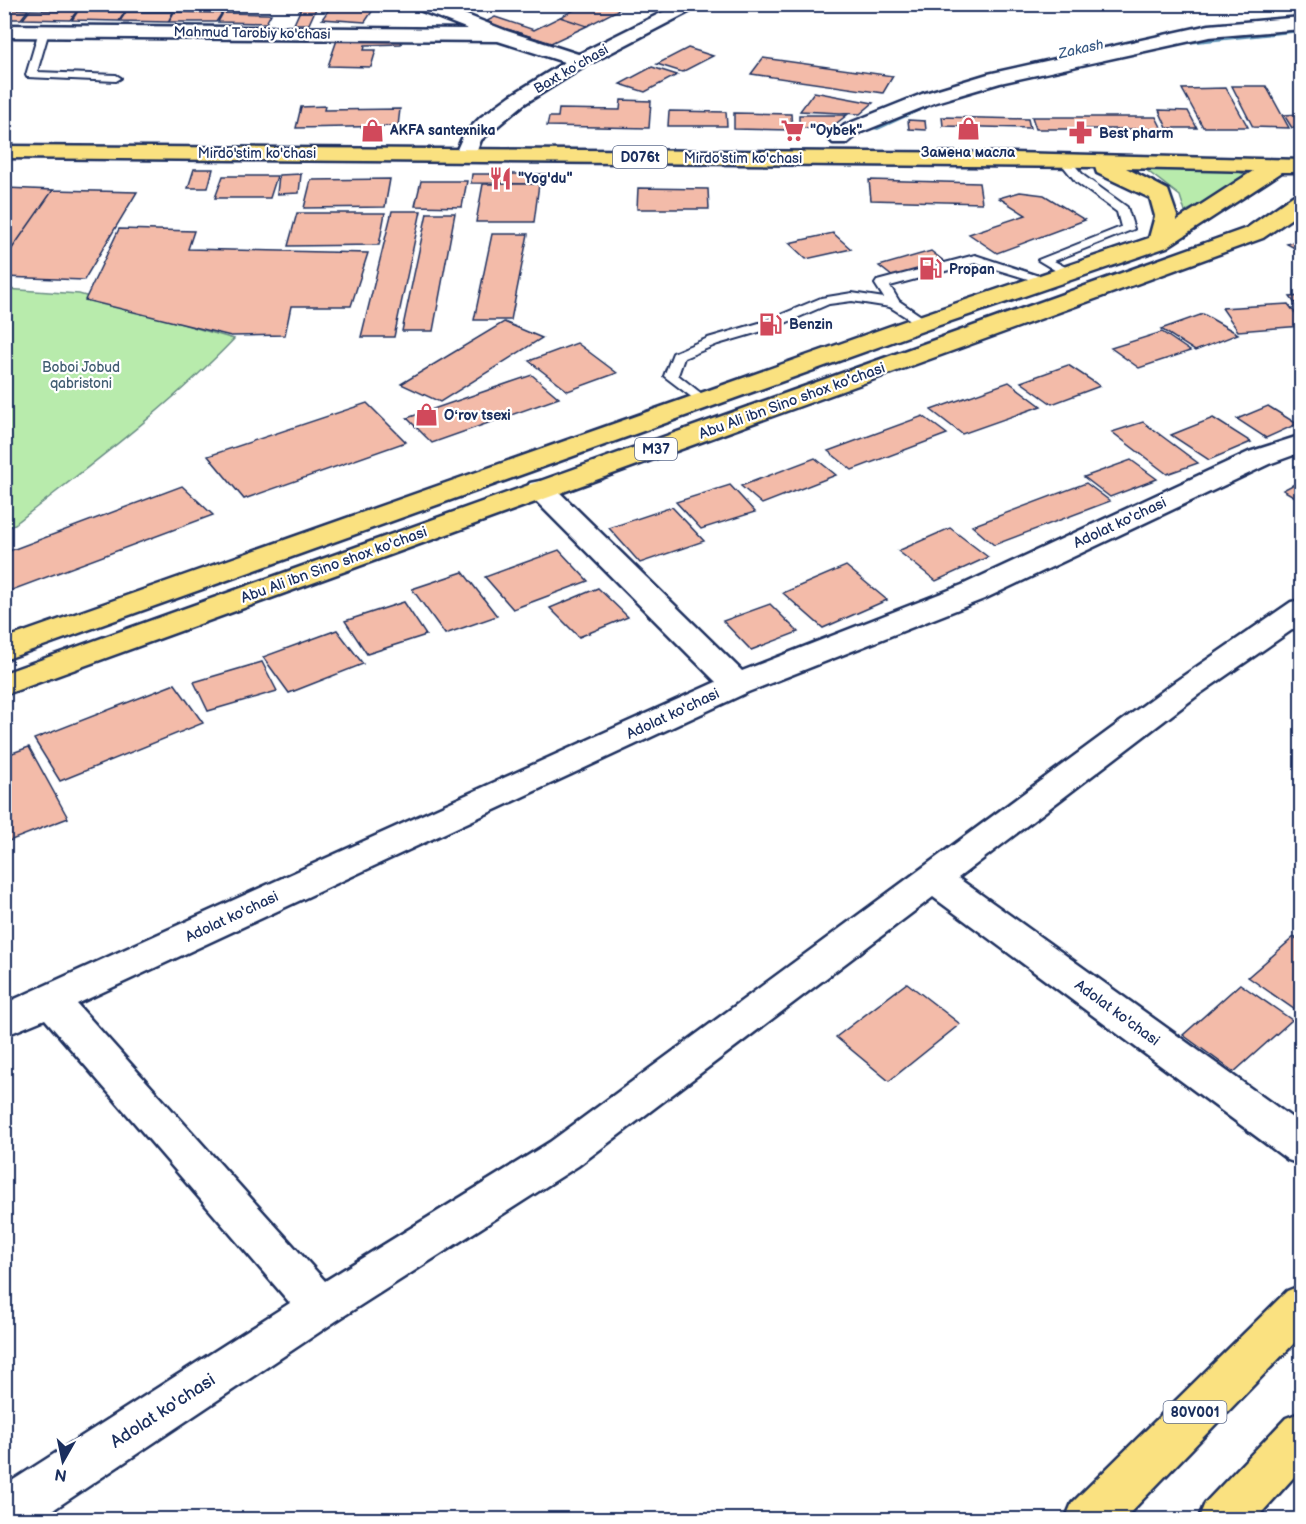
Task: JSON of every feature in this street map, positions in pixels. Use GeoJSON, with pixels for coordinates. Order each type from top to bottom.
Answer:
{"type":"FeatureCollection","features":[{"type":"Feature","properties":{"kind":"main road","name":"Mirdo'stim ko'chasi"},"geometry":{"type":"LineString","coordinates":[[4,136],[1076,162],[1282,160],[1302,146]]}},
{"type":"Feature","properties":{"kind":"main road","name":"Mirdo'stim ko'chasi"},"geometry":{"type":"LineString","coordinates":[[4,152],[468,147],[840,139],[1282,160]]}},
{"type":"Feature","properties":{"kind":"main road","name":"Abu Ali ibn Sino shox ko'chasi"},"geometry":{"type":"LineString","coordinates":[[4,650],[922,322],[1058,278],[1159,242],[1282,160]]}},
{"type":"Feature","properties":{"kind":"main road"},"geometry":{"type":"LineString","coordinates":[[1076,162],[1124,175],[1160,195],[1166,216],[1159,242]]}},
{"type":"Feature","properties":{"kind":"main road","name":"Abu Ali ibn Sino shox ko'chasi"},"geometry":{"type":"LineString","coordinates":[[4,685],[540,489],[1255,233],[1302,200]]}},
{"type":"Feature","properties":{"kind":"main road","name":"M37"},"geometry":{"type":"LineString","coordinates":[[1255,233],[1302,220]]}},
{"type":"Feature","properties":{"kind":"main road","name":"80V001"},"geometry":{"type":"LineString","coordinates":[[1089,1520],[1302,1305]]}},
{"type":"Feature","properties":{"kind":"main road"},"geometry":{"type":"LineString","coordinates":[[1222,1520],[1302,1434]]}},
{"type":"Feature","properties":{"kind":"street","name":"Mahmud Tarobiy ko'chasi"},"geometry":{"type":"LineString","coordinates":[[422,4],[500,35],[580,61]]}},
{"type":"Feature","properties":{"kind":"street","name":"Baxt koʻchasi"},"geometry":{"type":"LineString","coordinates":[[468,147],[488,121],[580,61],[695,4]]}},
{"type":"Feature","properties":{"kind":"street"},"geometry":{"type":"LineString","coordinates":[[840,139],[852,129],[929,98],[995,78],[1209,31],[1302,23]]}},
{"type":"Feature","properties":{"kind":"street","name":"Mahmud Tarobiy ko'chasi"},"geometry":{"type":"LineString","coordinates":[[4,31],[500,35]]}},
{"type":"Feature","properties":{"kind":"street","name":"Adolat ko'chasi"},"geometry":{"type":"LineString","coordinates":[[4,1021],[52,1001],[737,685],[973,592],[1260,458],[1302,443]]}},
{"type":"Feature","properties":{"kind":"street"},"geometry":{"type":"LineString","coordinates":[[540,489],[737,685]]}},
{"type":"Feature","properties":{"kind":"street","name":"Adolat ko'chasi"},"geometry":{"type":"LineString","coordinates":[[4,1514],[321,1307],[564,1154],[1187,688],[1302,609]]}},
{"type":"Feature","properties":{"kind":"street","name":"Adolat ko'chasi"},"geometry":{"type":"LineString","coordinates":[[933,878],[1302,1148]]}},
{"type":"Feature","properties":{"kind":"street"},"geometry":{"type":"LineString","coordinates":[[52,1001],[321,1307]]}},
{"type":"Feature","properties":{"kind":"lane"},"geometry":{"type":"LineString","coordinates":[[44,31],[32,75],[116,78]]}},
{"type":"Feature","properties":{"kind":"lane"},"geometry":{"type":"LineString","coordinates":[[1058,278],[1044,260],[1128,229],[1123,210],[1080,179],[1076,162]]}},
{"type":"Feature","properties":{"kind":"lane"},"geometry":{"type":"LineString","coordinates":[[894,304],[882,284],[975,259],[1058,278]]}},
{"type":"Feature","properties":{"kind":"lane"},"geometry":{"type":"LineString","coordinates":[[702,402],[671,376],[678,356],[713,341],[771,324],[826,301],[852,297],[894,304],[922,322]]}},
{"type":"Feature","properties":{"kind":"green space"},"geometry":{"type":"Polygon","coordinates":[[[1145,169],[1237,171],[1249,176],[1248,179],[1185,212],[1180,196],[1145,169]]]}},
{"type":"Feature","properties":{"kind":"green space","name":"Boboi Jobud qabristoni"},"geometry":{"type":"Polygon","coordinates":[[[5,289],[79,294],[234,339],[182,389],[128,435],[5,530],[5,289]]]}},
{"type":"Feature","properties":{"kind":"building"},"geometry":{"type":"Polygon","coordinates":[[[303,4],[318,4],[309,24],[294,24],[303,4]]]}},
{"type":"Feature","properties":{"kind":"building"},"geometry":{"type":"Polygon","coordinates":[[[333,4],[377,4],[365,22],[322,19],[333,4]]]}},
{"type":"Feature","properties":{"kind":"building"},"geometry":{"type":"Polygon","coordinates":[[[586,4],[605,4],[620,9],[587,26],[560,17],[586,4]]]}},
{"type":"Feature","properties":{"kind":"building"},"geometry":{"type":"Polygon","coordinates":[[[4,9],[28,10],[21,19],[4,19],[4,9]]]}},
{"type":"Feature","properties":{"kind":"building"},"geometry":{"type":"Polygon","coordinates":[[[30,10],[77,11],[70,20],[23,19],[30,10]]]}},
{"type":"Feature","properties":{"kind":"building"},"geometry":{"type":"Polygon","coordinates":[[[78,11],[125,12],[119,21],[72,20],[78,11]]]}},
{"type":"Feature","properties":{"kind":"building"},"geometry":{"type":"Polygon","coordinates":[[[126,12],[173,12],[168,22],[120,21],[126,12]]]}},
{"type":"Feature","properties":{"kind":"building"},"geometry":{"type":"Polygon","coordinates":[[[174,12],[222,13],[216,22],[169,22],[174,12]]]}},
{"type":"Feature","properties":{"kind":"building"},"geometry":{"type":"Polygon","coordinates":[[[223,13],[271,14],[266,23],[218,22],[223,13]]]}},
{"type":"Feature","properties":{"kind":"building"},"geometry":{"type":"Polygon","coordinates":[[[495,17],[534,30],[560,17],[587,26],[551,43],[485,22],[495,17]]]}},
{"type":"Feature","properties":{"kind":"building"},"geometry":{"type":"Polygon","coordinates":[[[338,37],[403,38],[401,44],[365,45],[364,50],[376,50],[371,67],[328,66],[338,37]]]}},
{"type":"Feature","properties":{"kind":"building"},"geometry":{"type":"Polygon","coordinates":[[[688,48],[713,56],[682,72],[657,64],[688,48]]]}},
{"type":"Feature","properties":{"kind":"building"},"geometry":{"type":"Polygon","coordinates":[[[763,58],[893,76],[883,93],[751,74],[763,58]]]}},
{"type":"Feature","properties":{"kind":"building"},"geometry":{"type":"Polygon","coordinates":[[[652,67],[677,75],[645,92],[620,84],[652,67]]]}},
{"type":"Feature","properties":{"kind":"building"},"geometry":{"type":"Polygon","coordinates":[[[1232,86],[1266,86],[1289,128],[1253,127],[1232,86]]]}},
{"type":"Feature","properties":{"kind":"building"},"geometry":{"type":"Polygon","coordinates":[[[1226,88],[1248,127],[1203,127],[1182,89],[1226,88]]]}},
{"type":"Feature","properties":{"kind":"building"},"geometry":{"type":"Polygon","coordinates":[[[814,92],[873,103],[860,114],[800,111],[814,92]]]}},
{"type":"Feature","properties":{"kind":"building"},"geometry":{"type":"Polygon","coordinates":[[[621,100],[651,101],[649,128],[547,126],[549,117],[558,117],[559,109],[620,110],[621,100]]]}},
{"type":"Feature","properties":{"kind":"building"},"geometry":{"type":"Polygon","coordinates":[[[325,106],[324,110],[400,109],[398,126],[296,128],[301,107],[325,106]]]}},
{"type":"Feature","properties":{"kind":"building"},"geometry":{"type":"Polygon","coordinates":[[[1159,110],[1188,111],[1197,128],[1167,128],[1159,110]]]}},
{"type":"Feature","properties":{"kind":"building"},"geometry":{"type":"Polygon","coordinates":[[[669,111],[726,112],[727,126],[668,126],[669,111]]]}},
{"type":"Feature","properties":{"kind":"building"},"geometry":{"type":"Polygon","coordinates":[[[734,113],[791,114],[792,130],[734,129],[734,113]]]}},
{"type":"Feature","properties":{"kind":"building"},"geometry":{"type":"Polygon","coordinates":[[[1302,114],[1302,127],[1292,128],[1284,115],[1302,114]]]}},
{"type":"Feature","properties":{"kind":"building"},"geometry":{"type":"Polygon","coordinates":[[[799,115],[847,115],[829,129],[799,128],[799,115]]]}},
{"type":"Feature","properties":{"kind":"building"},"geometry":{"type":"Polygon","coordinates":[[[942,117],[1028,119],[1030,128],[943,126],[942,117]]]}},
{"type":"Feature","properties":{"kind":"building"},"geometry":{"type":"Polygon","coordinates":[[[1032,117],[1156,117],[1162,129],[1036,129],[1032,117]]]}},
{"type":"Feature","properties":{"kind":"building"},"geometry":{"type":"Polygon","coordinates":[[[908,120],[925,121],[926,130],[909,129],[908,120]]]}},
{"type":"Feature","properties":{"kind":"building"},"geometry":{"type":"Polygon","coordinates":[[[194,169],[213,169],[208,188],[188,188],[194,169]]]}},
{"type":"Feature","properties":{"kind":"building"},"geometry":{"type":"Polygon","coordinates":[[[301,174],[299,193],[277,194],[279,175],[301,174]]]}},
{"type":"Feature","properties":{"kind":"building"},"geometry":{"type":"Polygon","coordinates":[[[472,174],[546,174],[545,184],[471,183],[472,174]]]}},
{"type":"Feature","properties":{"kind":"building"},"geometry":{"type":"Polygon","coordinates":[[[223,176],[277,176],[270,198],[215,198],[223,176]]]}},
{"type":"Feature","properties":{"kind":"building"},"geometry":{"type":"Polygon","coordinates":[[[390,179],[385,207],[304,208],[311,180],[390,179]]]}},
{"type":"Feature","properties":{"kind":"building"},"geometry":{"type":"Polygon","coordinates":[[[869,180],[979,183],[982,203],[871,200],[869,180]]]}},
{"type":"Feature","properties":{"kind":"building"},"geometry":{"type":"Polygon","coordinates":[[[421,181],[467,181],[462,207],[415,206],[421,181]]]}},
{"type":"Feature","properties":{"kind":"building"},"geometry":{"type":"Polygon","coordinates":[[[483,184],[539,184],[534,222],[476,222],[483,184]]]}},
{"type":"Feature","properties":{"kind":"building"},"geometry":{"type":"Polygon","coordinates":[[[6,188],[53,190],[4,260],[4,191],[6,188]]]}},
{"type":"Feature","properties":{"kind":"building"},"geometry":{"type":"Polygon","coordinates":[[[638,188],[708,189],[709,209],[637,209],[638,188]]]}},
{"type":"Feature","properties":{"kind":"building"},"geometry":{"type":"Polygon","coordinates":[[[53,190],[137,192],[84,280],[4,277],[4,260],[53,190]]]}},
{"type":"Feature","properties":{"kind":"building"},"geometry":{"type":"Polygon","coordinates":[[[1020,192],[1044,195],[1085,220],[997,253],[969,234],[1026,215],[999,198],[1020,192]]]}},
{"type":"Feature","properties":{"kind":"building"},"geometry":{"type":"Polygon","coordinates":[[[392,211],[421,211],[394,337],[361,337],[392,211]]]}},
{"type":"Feature","properties":{"kind":"building"},"geometry":{"type":"Polygon","coordinates":[[[297,213],[385,213],[379,245],[288,246],[297,213]]]}},
{"type":"Feature","properties":{"kind":"building"},"geometry":{"type":"Polygon","coordinates":[[[427,213],[455,213],[433,331],[402,331],[427,213]]]}},
{"type":"Feature","properties":{"kind":"building"},"geometry":{"type":"Polygon","coordinates":[[[119,229],[194,231],[188,249],[368,253],[351,306],[291,306],[285,335],[231,336],[85,300],[119,229]]]}},
{"type":"Feature","properties":{"kind":"building"},"geometry":{"type":"Polygon","coordinates":[[[833,233],[851,249],[806,259],[789,243],[833,233]]]}},
{"type":"Feature","properties":{"kind":"building"},"geometry":{"type":"Polygon","coordinates":[[[492,234],[528,234],[511,320],[474,320],[492,234]]]}},
{"type":"Feature","properties":{"kind":"building"},"geometry":{"type":"Polygon","coordinates":[[[1302,239],[1302,252],[1287,244],[1302,239]]]}},
{"type":"Feature","properties":{"kind":"building"},"geometry":{"type":"Polygon","coordinates":[[[931,251],[945,262],[893,277],[879,266],[931,251]]]}},
{"type":"Feature","properties":{"kind":"building"},"geometry":{"type":"Polygon","coordinates":[[[1302,296],[1302,313],[1290,297],[1302,296]]]}},
{"type":"Feature","properties":{"kind":"building"},"geometry":{"type":"Polygon","coordinates":[[[1288,304],[1302,322],[1302,326],[1238,331],[1222,308],[1288,304]]]}},
{"type":"Feature","properties":{"kind":"building"},"geometry":{"type":"Polygon","coordinates":[[[1203,314],[1238,334],[1195,351],[1161,329],[1203,314]]]}},
{"type":"Feature","properties":{"kind":"building"},"geometry":{"type":"Polygon","coordinates":[[[504,322],[542,338],[440,402],[401,384],[504,322]]]}},
{"type":"Feature","properties":{"kind":"building"},"geometry":{"type":"Polygon","coordinates":[[[1162,332],[1190,351],[1139,368],[1111,348],[1162,332]]]}},
{"type":"Feature","properties":{"kind":"building"},"geometry":{"type":"Polygon","coordinates":[[[577,343],[617,373],[568,391],[529,361],[577,343]]]}},
{"type":"Feature","properties":{"kind":"building"},"geometry":{"type":"Polygon","coordinates":[[[1068,365],[1100,386],[1052,404],[1021,382],[1068,365]]]}},
{"type":"Feature","properties":{"kind":"building"},"geometry":{"type":"Polygon","coordinates":[[[532,375],[559,398],[432,443],[407,418],[532,375]]]}},
{"type":"Feature","properties":{"kind":"building"},"geometry":{"type":"Polygon","coordinates":[[[1009,382],[1041,406],[962,434],[931,410],[1009,382]]]}},
{"type":"Feature","properties":{"kind":"building"},"geometry":{"type":"Polygon","coordinates":[[[367,403],[406,442],[244,499],[208,456],[367,403]]]}},
{"type":"Feature","properties":{"kind":"building"},"geometry":{"type":"Polygon","coordinates":[[[1268,406],[1297,424],[1266,438],[1237,419],[1268,406]]]}},
{"type":"Feature","properties":{"kind":"building"},"geometry":{"type":"Polygon","coordinates":[[[923,416],[947,434],[852,470],[828,451],[923,416]]]}},
{"type":"Feature","properties":{"kind":"building"},"geometry":{"type":"Polygon","coordinates":[[[1213,418],[1251,442],[1209,460],[1171,435],[1213,418]]]}},
{"type":"Feature","properties":{"kind":"building"},"geometry":{"type":"Polygon","coordinates":[[[1143,422],[1198,463],[1167,474],[1112,432],[1143,422]]]}},
{"type":"Feature","properties":{"kind":"building"},"geometry":{"type":"Polygon","coordinates":[[[815,458],[836,475],[762,504],[741,486],[815,458]]]}},
{"type":"Feature","properties":{"kind":"building"},"geometry":{"type":"Polygon","coordinates":[[[1131,460],[1157,479],[1110,497],[1084,477],[1131,460]]]}},
{"type":"Feature","properties":{"kind":"building"},"geometry":{"type":"Polygon","coordinates":[[[1302,480],[1302,501],[1283,490],[1302,480]]]}},
{"type":"Feature","properties":{"kind":"building"},"geometry":{"type":"Polygon","coordinates":[[[1086,483],[1110,501],[994,545],[972,526],[1086,483]]]}},
{"type":"Feature","properties":{"kind":"building"},"geometry":{"type":"Polygon","coordinates":[[[730,485],[755,512],[701,529],[676,502],[730,485]]]}},
{"type":"Feature","properties":{"kind":"building"},"geometry":{"type":"Polygon","coordinates":[[[182,486],[213,515],[4,593],[4,553],[182,486]]]}},
{"type":"Feature","properties":{"kind":"building"},"geometry":{"type":"Polygon","coordinates":[[[672,507],[704,541],[640,563],[609,528],[672,507]]]}},
{"type":"Feature","properties":{"kind":"building"},"geometry":{"type":"Polygon","coordinates":[[[950,528],[988,557],[936,581],[898,551],[950,528]]]}},
{"type":"Feature","properties":{"kind":"building"},"geometry":{"type":"Polygon","coordinates":[[[559,550],[588,581],[513,609],[485,577],[559,550]]]}},
{"type":"Feature","properties":{"kind":"building"},"geometry":{"type":"Polygon","coordinates":[[[846,566],[887,600],[823,628],[783,593],[846,566]]]}},
{"type":"Feature","properties":{"kind":"building"},"geometry":{"type":"Polygon","coordinates":[[[463,572],[497,616],[445,634],[412,589],[463,572]]]}},
{"type":"Feature","properties":{"kind":"building"},"geometry":{"type":"Polygon","coordinates":[[[598,588],[628,617],[579,637],[550,608],[598,588]]]}},
{"type":"Feature","properties":{"kind":"building"},"geometry":{"type":"Polygon","coordinates":[[[404,602],[426,635],[367,654],[345,621],[404,602]]]}},
{"type":"Feature","properties":{"kind":"building"},"geometry":{"type":"Polygon","coordinates":[[[770,604],[798,632],[751,650],[723,621],[770,604]]]}},
{"type":"Feature","properties":{"kind":"building"},"geometry":{"type":"Polygon","coordinates":[[[337,630],[363,664],[289,693],[263,657],[337,630]]]}},
{"type":"Feature","properties":{"kind":"building"},"geometry":{"type":"Polygon","coordinates":[[[262,662],[277,691],[208,711],[194,682],[262,662]]]}},
{"type":"Feature","properties":{"kind":"building"},"geometry":{"type":"Polygon","coordinates":[[[175,684],[203,723],[60,781],[34,739],[175,684]]]}},
{"type":"Feature","properties":{"kind":"building"},"geometry":{"type":"Polygon","coordinates":[[[29,747],[68,818],[4,843],[4,756],[29,747]]]}},
{"type":"Feature","properties":{"kind":"building"},"geometry":{"type":"Polygon","coordinates":[[[1294,937],[1302,942],[1301,1014],[1248,977],[1294,937]]]}},
{"type":"Feature","properties":{"kind":"building"},"geometry":{"type":"Polygon","coordinates":[[[907,983],[960,1024],[889,1081],[836,1037],[907,983]]]}},
{"type":"Feature","properties":{"kind":"building"},"geometry":{"type":"Polygon","coordinates":[[[1240,984],[1292,1020],[1234,1072],[1183,1035],[1240,984]]]}},
{"type":"Feature","properties":{"kind":"waterway","name":"Zakash"},"geometry":{"type":"LineString","coordinates":[[1178,43],[1302,30]]}},
{"type":"Feature","properties":{"kind":"waterway","name":"Zakash"},"geometry":{"type":"LineString","coordinates":[[876,129],[935,102]]}},
{"type":"Feature","properties":{"kind":"place","name":"Замена масла"},"geometry":{"type":"Point","coordinates":[968,128]}},
{"type":"Feature","properties":{"kind":"place","name":"AKFA santexnika"},"geometry":{"type":"Point","coordinates":[372,130]}},
{"type":"Feature","properties":{"kind":"place","name":"\"Oybek\""},"geometry":{"type":"Point","coordinates":[792,130]}},
{"type":"Feature","properties":{"kind":"place","name":"Best pharm"},"geometry":{"type":"Point","coordinates":[1081,133]}},
{"type":"Feature","properties":{"kind":"place","name":"\"Yog'du\""},"geometry":{"type":"Point","coordinates":[500,178]}},
{"type":"Feature","properties":{"kind":"place","name":"Propan"},"geometry":{"type":"Point","coordinates":[931,269]}},
{"type":"Feature","properties":{"kind":"place","name":"Benzin"},"geometry":{"type":"Point","coordinates":[771,324]}},
{"type":"Feature","properties":{"kind":"place","name":"Oʻrov tsexi"},"geometry":{"type":"Point","coordinates":[426,415]}}]}
